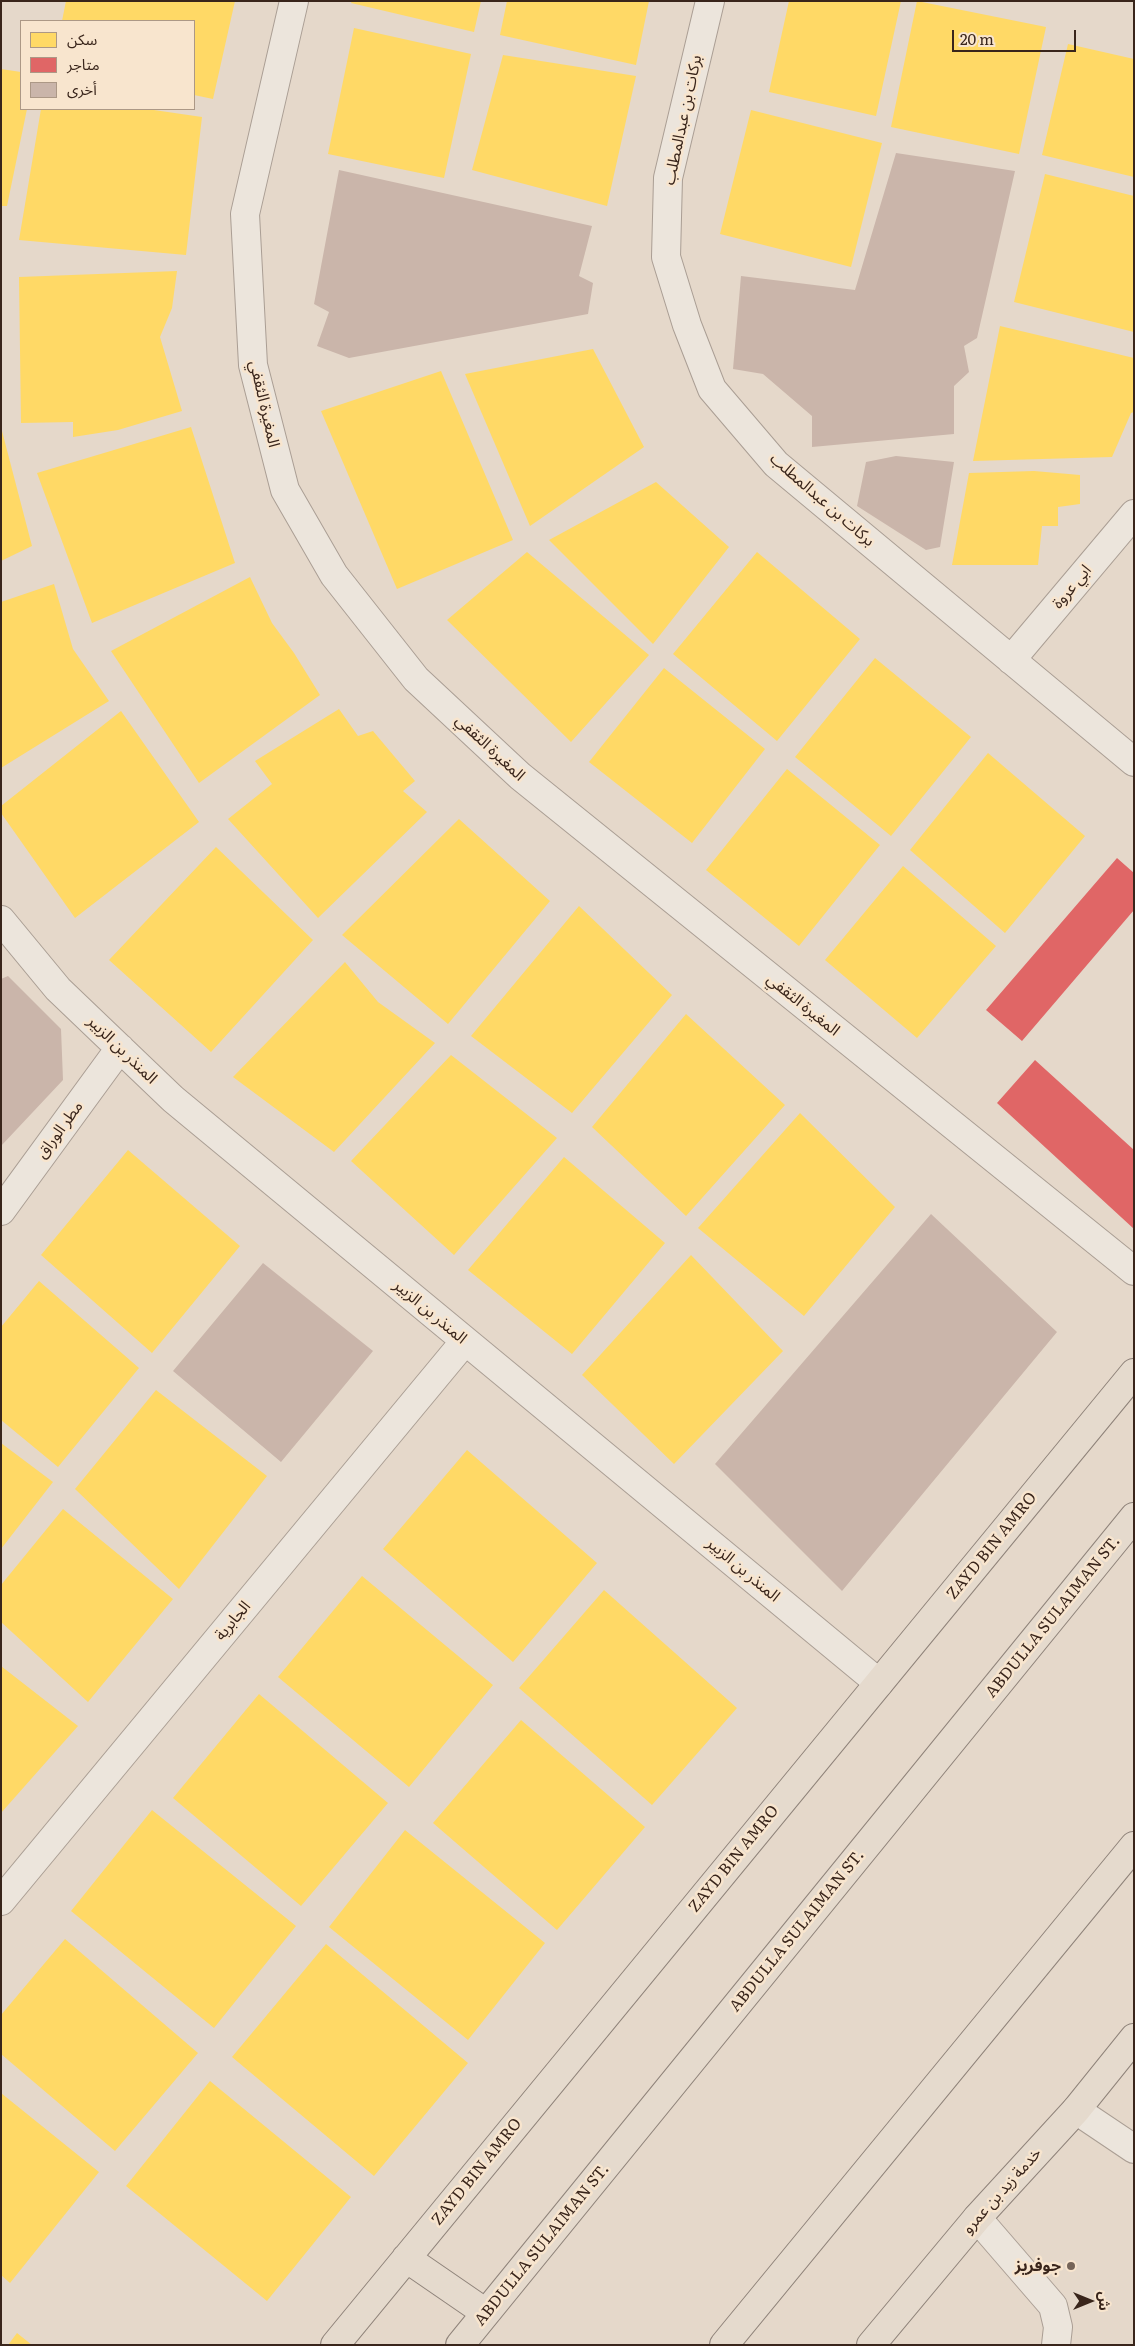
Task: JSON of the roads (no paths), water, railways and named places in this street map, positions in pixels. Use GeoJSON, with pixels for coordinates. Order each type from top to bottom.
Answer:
{"type":"FeatureCollection","features":[{"type":"Feature","properties":{"kind":"main road","name":"ZAYD BIN AMRO"},"geometry":{"type":"LineString","coordinates":[[335,2345],[1134,1373]]}},
{"type":"Feature","properties":{"kind":"main road","name":"ABDULLA SULAIMAN ST."},"geometry":{"type":"LineString","coordinates":[[460,2345],[1134,1517]]}},
{"type":"Feature","properties":{"kind":"main road"},"geometry":{"type":"LineString","coordinates":[[724,2345],[1134,1846]]}},
{"type":"Feature","properties":{"kind":"main road","name":"خدمة زيد بن عمرو"},"geometry":{"type":"LineString","coordinates":[[881,2340],[977,2218],[1076,2110],[1134,2038]]}},
{"type":"Feature","properties":{"kind":"main road"},"geometry":{"type":"LineString","coordinates":[[406,2258],[486,2313]]}},
{"type":"Feature","properties":{"kind":"street","name":"المغيرة الثقفي"},"geometry":{"type":"LineString","coordinates":[[294,1],[245,214],[253,365],[285,490],[334,575],[416,679],[520,776],[1134,1271]]}},
{"type":"Feature","properties":{"kind":"street","name":"بركات بن عبدالمطلب"},"geometry":{"type":"LineString","coordinates":[[710,1],[668,178],[666,257],[687,325],[712,389],[776,464],[1134,762]]}},
{"type":"Feature","properties":{"kind":"street","name":"ابي عروة"},"geometry":{"type":"LineString","coordinates":[[1011,660],[1134,514]]}},
{"type":"Feature","properties":{"kind":"street","name":"المنذر بن الزبير"},"geometry":{"type":"LineString","coordinates":[[1,920],[58,989],[174,1099],[879,1683]]}},
{"type":"Feature","properties":{"kind":"street","name":"مطر الوراق"},"geometry":{"type":"LineString","coordinates":[[1,1211],[120,1048]]}},
{"type":"Feature","properties":{"kind":"street","name":"الجابرية"},"geometry":{"type":"LineString","coordinates":[[1,1902],[465,1341]]}},
{"type":"Feature","properties":{"kind":"street"},"geometry":{"type":"LineString","coordinates":[[1076,2110],[1134,2149]]}},
{"type":"Feature","properties":{"kind":"street"},"geometry":{"type":"LineString","coordinates":[[977,2218],[1052,2306],[1058,2327],[1056,2345]]}},
{"type":"Feature","properties":{"kind":"place","name":"جوفريز"},"geometry":{"type":"Point","coordinates":[1071,2266]}}]}
